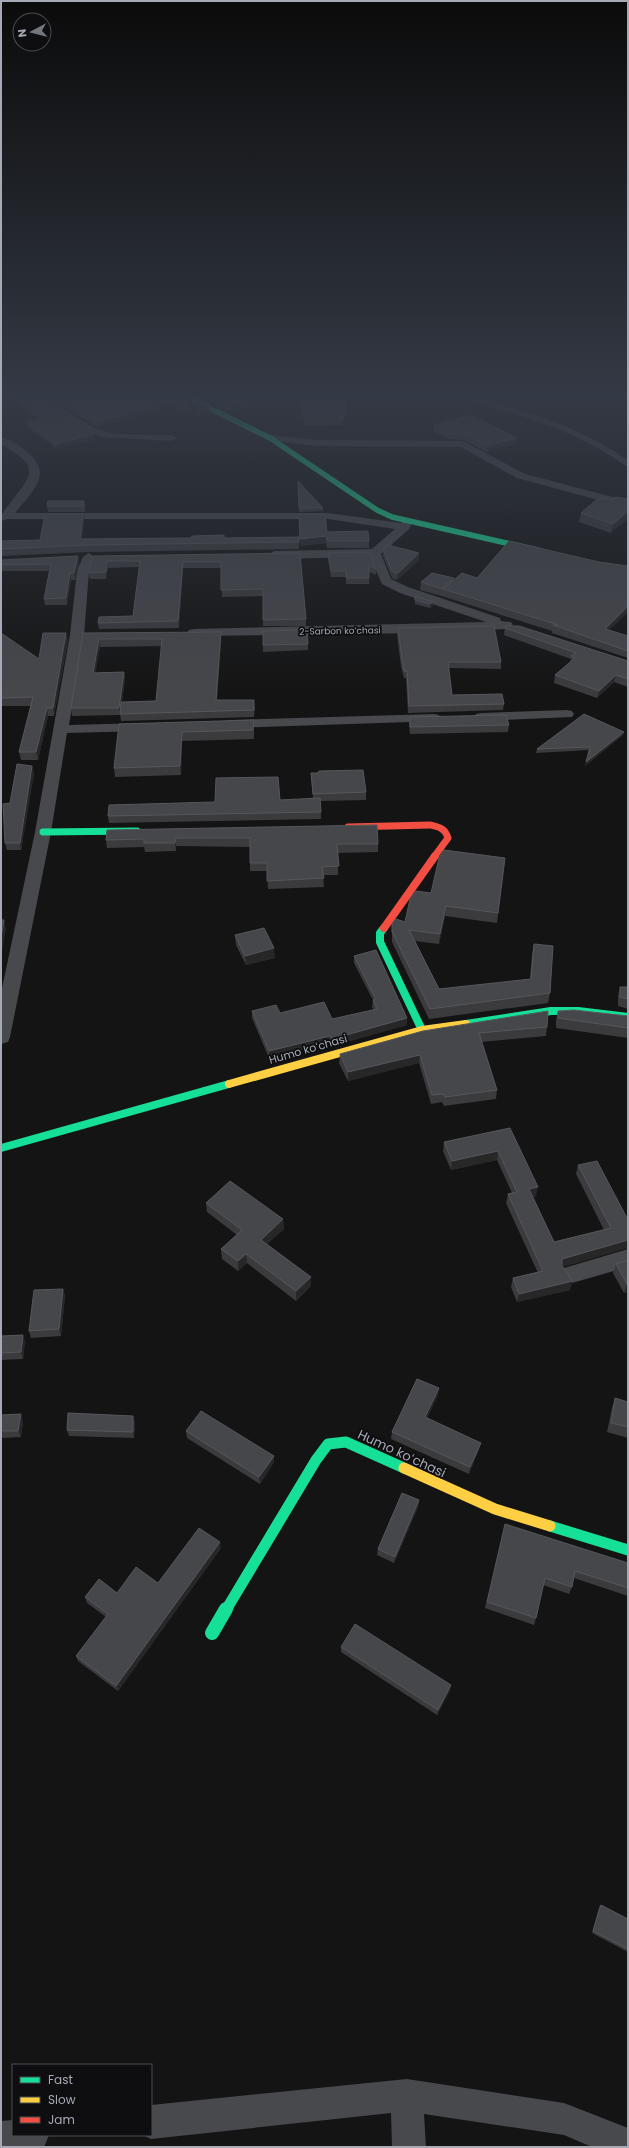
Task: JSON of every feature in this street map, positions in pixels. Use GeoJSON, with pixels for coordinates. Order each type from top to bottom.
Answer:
{"type":"FeatureCollection","features":[{"type":"Feature","properties":{"kind":"street"},"geometry":{"type":"LineString","coordinates":[[4,517],[24,493]]}},
{"type":"Feature","properties":{"kind":"street"},"geometry":{"type":"LineString","coordinates":[[352,493],[377,510],[406,524]]}},
{"type":"Feature","properties":{"kind":"street"},"geometry":{"type":"LineString","coordinates":[[585,493],[628,505]]}},
{"type":"Feature","properties":{"kind":"street"},"geometry":{"type":"LineString","coordinates":[[4,517],[328,516],[406,524],[546,552]]}},
{"type":"Feature","properties":{"kind":"street"},"geometry":{"type":"LineString","coordinates":[[264,555],[375,553],[406,524]]}},
{"type":"Feature","properties":{"kind":"street"},"geometry":{"type":"LineString","coordinates":[[375,553],[386,581],[393,586],[522,630]]}},
{"type":"Feature","properties":{"kind":"street"},"geometry":{"type":"LineString","coordinates":[[1,1037],[43,832],[62,729],[77,635],[83,571],[82,557],[105,557]]}},
{"type":"Feature","properties":{"kind":"street","name":"2-Sarbon koʻchasi"},"geometry":{"type":"LineString","coordinates":[[179,634],[423,629],[506,625]]}},
{"type":"Feature","properties":{"kind":"street"},"geometry":{"type":"LineString","coordinates":[[77,635],[93,635]]}},
{"type":"Feature","properties":{"kind":"street"},"geometry":{"type":"LineString","coordinates":[[464,718],[567,714]]}},
{"type":"Feature","properties":{"kind":"street"},"geometry":{"type":"LineString","coordinates":[[212,725],[448,718]]}},
{"type":"Feature","properties":{"kind":"street"},"geometry":{"type":"LineString","coordinates":[[62,729],[156,726]]}},
{"type":"Feature","properties":{"kind":"street"},"geometry":{"type":"LineString","coordinates":[[336,827],[430,825],[443,828],[447,832],[448,838],[380,933],[380,942],[422,1030]]}},
{"type":"Feature","properties":{"kind":"street"},"geometry":{"type":"LineString","coordinates":[[43,832],[146,830]]}},
{"type":"Feature","properties":{"kind":"street","name":"Humo koʻchasi"},"geometry":{"type":"LineString","coordinates":[[1,1148],[422,1030],[551,1011],[578,1011],[628,1017]]}},
{"type":"Feature","properties":{"kind":"street"},"geometry":{"type":"LineString","coordinates":[[572,1274],[628,1258]]}},
{"type":"Feature","properties":{"kind":"street","name":"Humo koʻchasi"},"geometry":{"type":"LineString","coordinates":[[212,1632],[316,1460],[328,1444],[346,1442],[495,1509],[628,1550]]}},
{"type":"Feature","properties":{"kind":"street"},"geometry":{"type":"LineString","coordinates":[[407,2095],[409,2147]]}},
{"type":"Feature","properties":{"kind":"street"},"geometry":{"type":"LineString","coordinates":[[152,2122],[407,2095],[564,2118],[628,2145]]}},
{"type":"Feature","properties":{"kind":"street"},"geometry":{"type":"LineString","coordinates":[[1,2138],[22,2136]]}},
{"type":"Feature","properties":{"kind":"building"},"geometry":{"type":"Polygon","coordinates":[[[298,493],[309,493],[323,508],[299,508],[298,493]]]}},
{"type":"Feature","properties":{"kind":"building"},"geometry":{"type":"Polygon","coordinates":[[[616,497],[628,499],[628,511],[613,524],[581,513],[596,500],[602,498],[612,500],[616,497]]]}},
{"type":"Feature","properties":{"kind":"building"},"geometry":{"type":"Polygon","coordinates":[[[48,501],[84,501],[84,506],[47,506],[48,501]]]}},
{"type":"Feature","properties":{"kind":"building"},"geometry":{"type":"Polygon","coordinates":[[[45,514],[83,514],[80,539],[191,538],[192,536],[224,535],[224,538],[299,537],[299,542],[88,545],[1,549],[1,541],[40,540],[45,514]]]}},
{"type":"Feature","properties":{"kind":"building"},"geometry":{"type":"Polygon","coordinates":[[[299,514],[325,514],[327,532],[368,531],[369,541],[327,541],[326,536],[300,539],[299,514]]]}},
{"type":"Feature","properties":{"kind":"building"},"geometry":{"type":"Polygon","coordinates":[[[509,541],[599,562],[628,566],[628,606],[605,629],[628,636],[628,651],[553,625],[558,625],[443,589],[462,573],[477,578],[509,541]]]}},
{"type":"Feature","properties":{"kind":"building"},"geometry":{"type":"Polygon","coordinates":[[[388,545],[419,553],[397,574],[392,571],[383,549],[388,545]]]}},
{"type":"Feature","properties":{"kind":"building"},"geometry":{"type":"Polygon","coordinates":[[[369,552],[376,569],[369,566],[369,578],[346,578],[346,571],[331,571],[328,553],[369,552]]]}},
{"type":"Feature","properties":{"kind":"building"},"geometry":{"type":"Polygon","coordinates":[[[300,553],[306,619],[263,620],[263,589],[221,590],[221,562],[183,562],[178,621],[98,623],[99,617],[133,616],[140,561],[107,561],[106,572],[89,573],[90,565],[94,556],[300,553]]]}},
{"type":"Feature","properties":{"kind":"building"},"geometry":{"type":"Polygon","coordinates":[[[78,556],[74,573],[70,573],[66,598],[44,599],[51,564],[1,565],[1,560],[78,556]]]}},
{"type":"Feature","properties":{"kind":"building"},"geometry":{"type":"Polygon","coordinates":[[[432,573],[454,578],[442,589],[421,582],[432,573]]]}},
{"type":"Feature","properties":{"kind":"building"},"geometry":{"type":"Polygon","coordinates":[[[415,596],[433,602],[430,604],[415,600],[415,596]]]}},
{"type":"Feature","properties":{"kind":"building"},"geometry":{"type":"Polygon","coordinates":[[[494,626],[501,662],[448,662],[452,695],[502,694],[504,704],[409,706],[407,671],[404,671],[398,628],[494,626]]]}},
{"type":"Feature","properties":{"kind":"building"},"geometry":{"type":"Polygon","coordinates":[[[505,626],[519,626],[628,661],[628,679],[616,675],[599,691],[555,675],[575,658],[571,656],[576,653],[505,628],[505,626]]]}},
{"type":"Feature","properties":{"kind":"building"},"geometry":{"type":"Polygon","coordinates":[[[307,630],[308,644],[263,645],[263,631],[307,630]]]}},
{"type":"Feature","properties":{"kind":"building"},"geometry":{"type":"Polygon","coordinates":[[[221,632],[216,700],[254,700],[254,710],[120,714],[121,702],[156,701],[162,639],[99,639],[93,673],[124,672],[119,708],[71,708],[83,633],[221,632]]]}},
{"type":"Feature","properties":{"kind":"building"},"geometry":{"type":"Polygon","coordinates":[[[1,633],[39,659],[43,633],[66,633],[53,708],[47,708],[36,752],[19,752],[33,697],[1,698],[1,633]]]}},
{"type":"Feature","properties":{"kind":"building"},"geometry":{"type":"Polygon","coordinates":[[[584,714],[624,732],[586,762],[590,747],[537,749],[584,714]]]}},
{"type":"Feature","properties":{"kind":"building"},"geometry":{"type":"Polygon","coordinates":[[[506,715],[509,725],[410,727],[410,717],[506,715]]]}},
{"type":"Feature","properties":{"kind":"building"},"geometry":{"type":"Polygon","coordinates":[[[254,720],[253,730],[182,732],[180,766],[114,768],[119,724],[254,720]]]}},
{"type":"Feature","properties":{"kind":"building"},"geometry":{"type":"Polygon","coordinates":[[[17,764],[32,766],[20,843],[5,843],[3,804],[10,803],[17,764]]]}},
{"type":"Feature","properties":{"kind":"building"},"geometry":{"type":"Polygon","coordinates":[[[363,770],[366,792],[313,794],[311,773],[318,773],[319,771],[363,770]]]}},
{"type":"Feature","properties":{"kind":"building"},"geometry":{"type":"Polygon","coordinates":[[[278,777],[280,800],[320,798],[321,812],[108,816],[109,805],[215,802],[216,778],[278,777]]]}},
{"type":"Feature","properties":{"kind":"building"},"geometry":{"type":"Polygon","coordinates":[[[377,825],[378,844],[337,844],[339,866],[322,867],[324,878],[267,881],[267,863],[250,863],[250,838],[176,838],[175,843],[144,843],[144,839],[106,840],[107,830],[377,825]]]}},
{"type":"Feature","properties":{"kind":"building"},"geometry":{"type":"Polygon","coordinates":[[[444,850],[505,858],[498,913],[446,906],[440,934],[409,930],[439,989],[531,979],[534,944],[553,946],[550,993],[430,1009],[392,932],[392,924],[396,919],[405,922],[410,899],[416,891],[431,893],[439,858],[444,850]]]}},
{"type":"Feature","properties":{"kind":"building"},"geometry":{"type":"Polygon","coordinates":[[[1,920],[4,920],[1,937],[1,920]]]}},
{"type":"Feature","properties":{"kind":"building"},"geometry":{"type":"Polygon","coordinates":[[[264,928],[274,948],[245,956],[235,935],[264,928]]]}},
{"type":"Feature","properties":{"kind":"building"},"geometry":{"type":"Polygon","coordinates":[[[376,950],[407,1018],[332,1039],[330,1036],[269,1051],[252,1011],[276,1005],[280,1013],[324,1002],[332,1019],[377,1009],[373,1000],[376,999],[354,956],[376,950]]]}},
{"type":"Feature","properties":{"kind":"building"},"geometry":{"type":"Polygon","coordinates":[[[620,987],[628,987],[628,999],[620,997],[620,987]]]}},
{"type":"Feature","properties":{"kind":"building"},"geometry":{"type":"Polygon","coordinates":[[[574,1010],[628,1016],[628,1028],[558,1018],[558,1011],[574,1010]]]}},
{"type":"Feature","properties":{"kind":"building"},"geometry":{"type":"Polygon","coordinates":[[[548,1011],[547,1027],[479,1033],[497,1090],[445,1097],[443,1094],[432,1095],[420,1055],[348,1072],[340,1054],[423,1031],[548,1011]]]}},
{"type":"Feature","properties":{"kind":"building"},"geometry":{"type":"Polygon","coordinates":[[[510,1128],[538,1187],[529,1189],[554,1242],[611,1228],[578,1165],[597,1161],[628,1220],[628,1240],[562,1259],[562,1266],[573,1281],[519,1294],[513,1278],[543,1271],[508,1194],[517,1192],[498,1151],[452,1161],[444,1142],[510,1128]]]}},
{"type":"Feature","properties":{"kind":"building"},"geometry":{"type":"Polygon","coordinates":[[[230,1181],[283,1219],[261,1240],[311,1277],[296,1291],[246,1254],[238,1261],[221,1249],[242,1230],[206,1203],[230,1181]]]}},
{"type":"Feature","properties":{"kind":"building"},"geometry":{"type":"Polygon","coordinates":[[[628,1260],[628,1284],[627,1284],[616,1264],[628,1260]]]}},
{"type":"Feature","properties":{"kind":"building"},"geometry":{"type":"Polygon","coordinates":[[[63,1289],[59,1329],[29,1331],[34,1290],[63,1289]]]}},
{"type":"Feature","properties":{"kind":"building"},"geometry":{"type":"Polygon","coordinates":[[[23,1335],[21,1352],[1,1353],[1,1336],[23,1335]]]}},
{"type":"Feature","properties":{"kind":"building"},"geometry":{"type":"Polygon","coordinates":[[[417,1379],[439,1388],[425,1417],[481,1443],[470,1467],[392,1432],[417,1379]]]}},
{"type":"Feature","properties":{"kind":"building"},"geometry":{"type":"Polygon","coordinates":[[[615,1398],[628,1402],[628,1427],[611,1423],[615,1398]]]}},
{"type":"Feature","properties":{"kind":"building"},"geometry":{"type":"Polygon","coordinates":[[[201,1411],[274,1456],[259,1477],[186,1431],[201,1411]]]}},
{"type":"Feature","properties":{"kind":"building"},"geometry":{"type":"Polygon","coordinates":[[[68,1413],[133,1416],[133,1432],[67,1430],[68,1413]]]}},
{"type":"Feature","properties":{"kind":"building"},"geometry":{"type":"Polygon","coordinates":[[[21,1414],[18,1431],[1,1431],[1,1415],[21,1414]]]}},
{"type":"Feature","properties":{"kind":"building"},"geometry":{"type":"Polygon","coordinates":[[[402,1493],[419,1500],[395,1557],[378,1549],[402,1493]]]}},
{"type":"Feature","properties":{"kind":"building"},"geometry":{"type":"Polygon","coordinates":[[[505,1524],[628,1563],[628,1588],[575,1571],[572,1587],[545,1578],[536,1618],[487,1602],[505,1524]]]}},
{"type":"Feature","properties":{"kind":"building"},"geometry":{"type":"Polygon","coordinates":[[[199,1528],[220,1542],[116,1686],[76,1656],[108,1614],[85,1597],[99,1579],[117,1593],[136,1567],[158,1583],[199,1528]]]}},
{"type":"Feature","properties":{"kind":"building"},"geometry":{"type":"Polygon","coordinates":[[[355,1624],[451,1685],[438,1710],[341,1647],[355,1624]]]}},
{"type":"Feature","properties":{"kind":"building"},"geometry":{"type":"Polygon","coordinates":[[[601,1905],[628,1919],[628,1949],[593,1931],[601,1905]]]}},
{"type":"Feature","properties":{"kind":"traffic: fast"},"geometry":{"type":"LineString","coordinates":[[352,493],[377,510],[392,517],[537,550]]}},
{"type":"Feature","properties":{"kind":"traffic: fast"},"geometry":{"type":"LineString","coordinates":[[43,832],[137,831]]}},
{"type":"Feature","properties":{"kind":"traffic: fast"},"geometry":{"type":"LineString","coordinates":[[384,928],[380,933],[380,942],[422,1030]]}},
{"type":"Feature","properties":{"kind":"traffic: fast"},"geometry":{"type":"LineString","coordinates":[[466,1024],[551,1011],[578,1011],[628,1017]]}},
{"type":"Feature","properties":{"kind":"traffic: fast"},"geometry":{"type":"LineString","coordinates":[[1,1148],[229,1084]]}},
{"type":"Feature","properties":{"kind":"traffic: fast"},"geometry":{"type":"LineString","coordinates":[[212,1633],[316,1460],[328,1444],[346,1442],[404,1468]]}},
{"type":"Feature","properties":{"kind":"traffic: fast"},"geometry":{"type":"LineString","coordinates":[[550,1526],[628,1550]]}},
{"type":"Feature","properties":{"kind":"traffic: slow"},"geometry":{"type":"LineString","coordinates":[[229,1084],[422,1030],[466,1024]]}},
{"type":"Feature","properties":{"kind":"traffic: slow"},"geometry":{"type":"LineString","coordinates":[[404,1468],[495,1509],[550,1526]]}},
{"type":"Feature","properties":{"kind":"traffic: jam"},"geometry":{"type":"LineString","coordinates":[[348,827],[430,825],[442,828],[447,834],[448,838],[384,928]]}}]}
